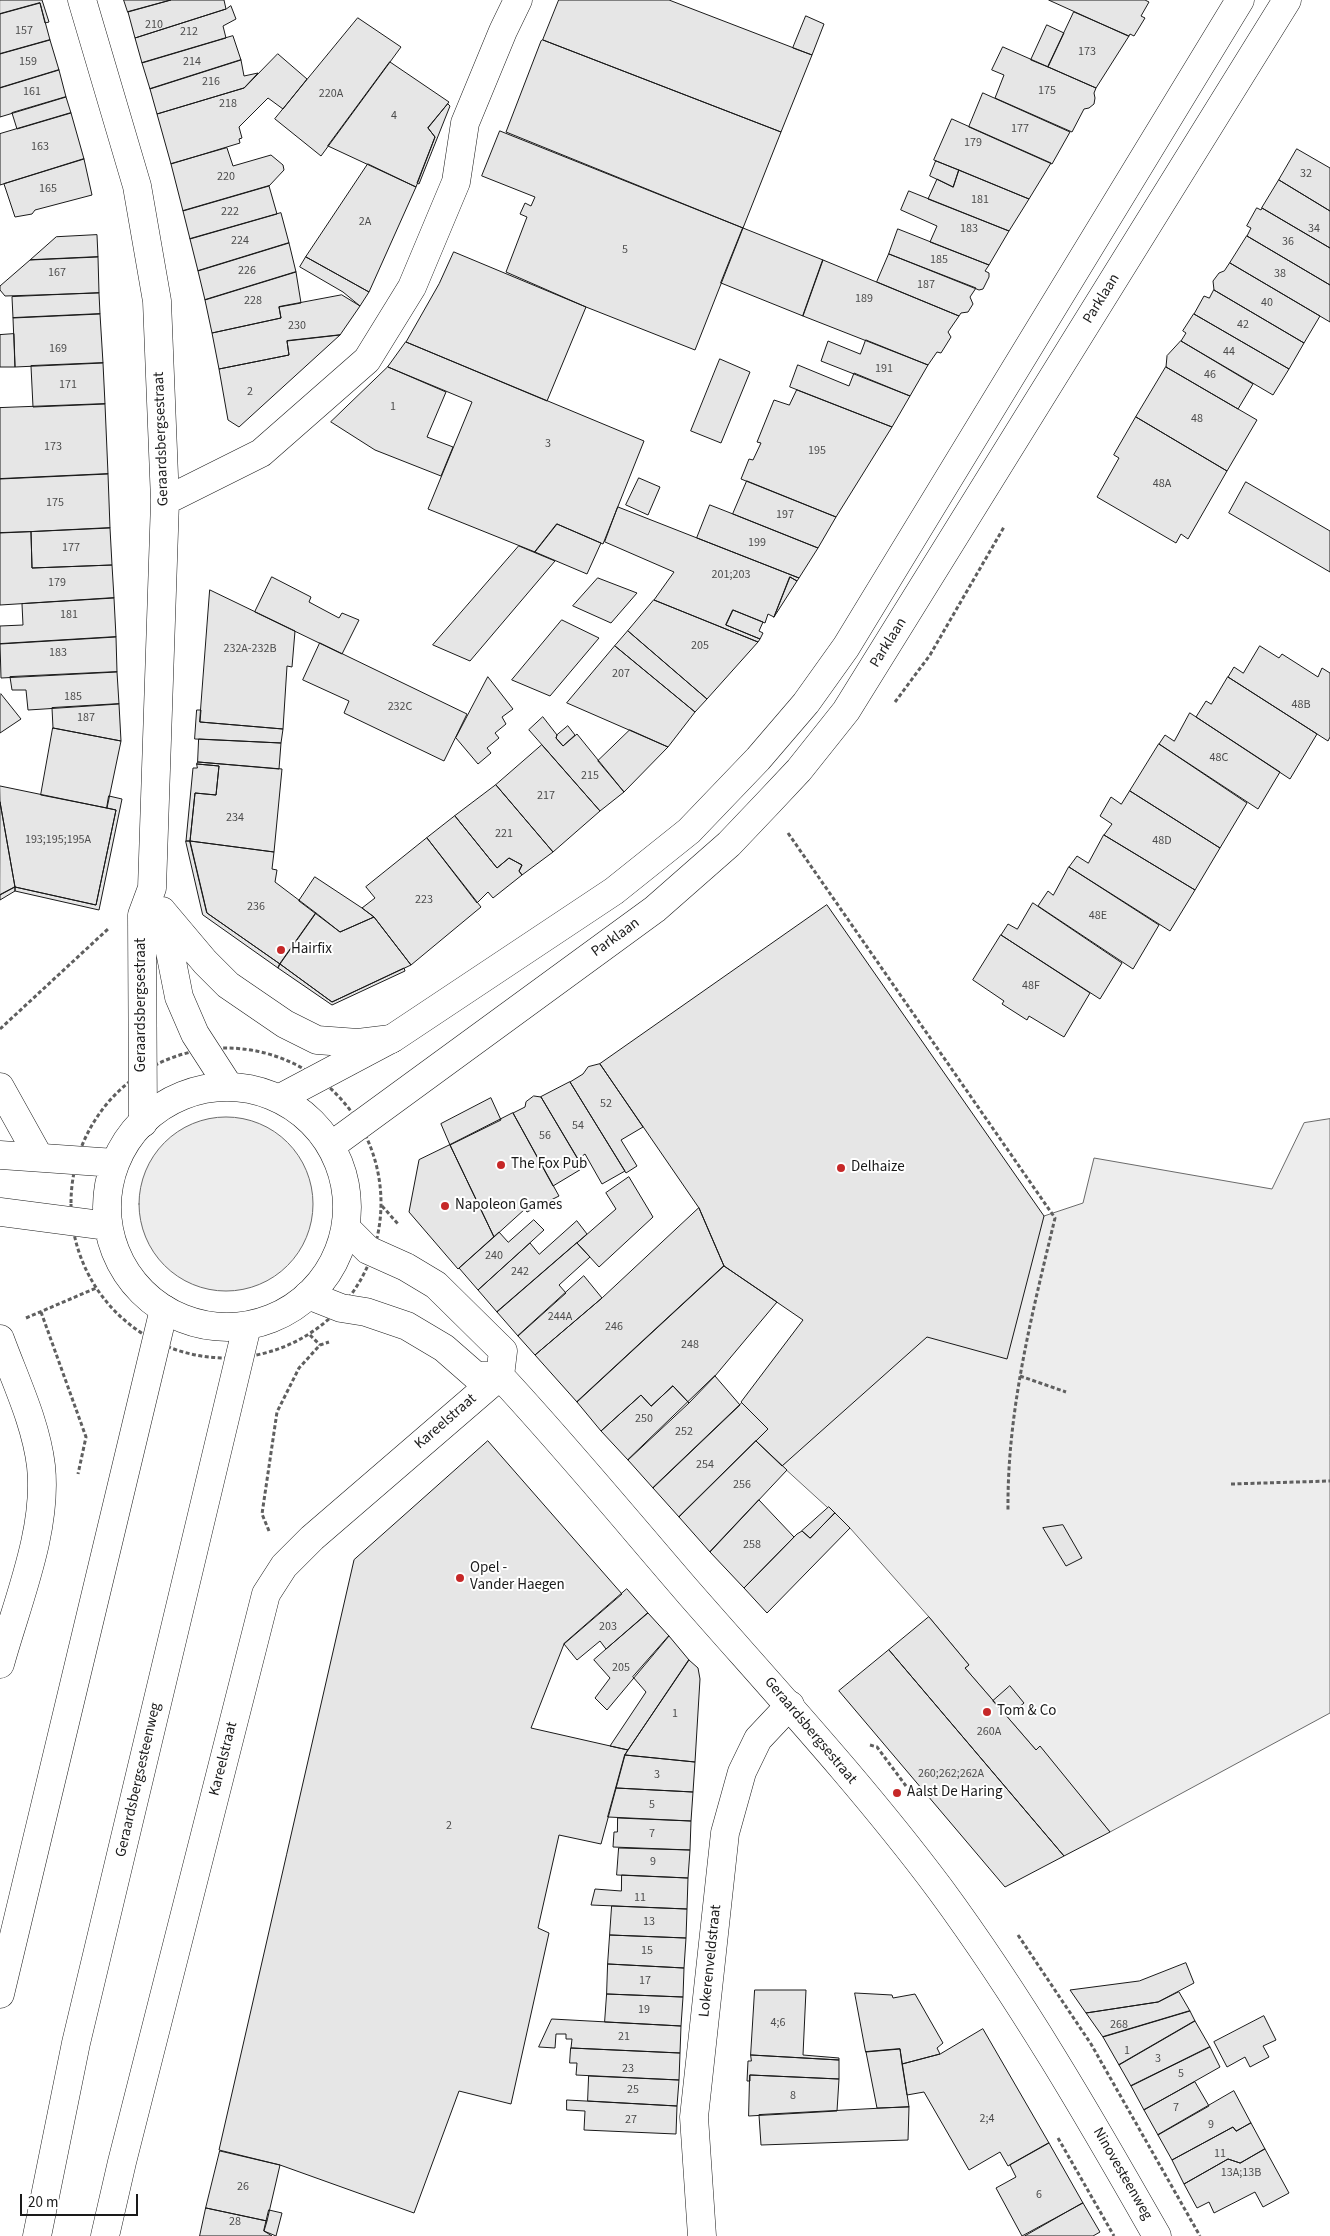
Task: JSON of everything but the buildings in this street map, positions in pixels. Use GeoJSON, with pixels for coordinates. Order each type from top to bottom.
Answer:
{"type":"FeatureCollection","features":[{"type":"Feature","properties":{"kind":"main road","name":"Geraardsbergsestraat"},"geometry":{"type":"LineString","coordinates":[[82,0],[137,186],[157,301],[165,501],[157,899],[179,997],[196,1034],[228,1085]]}},
{"type":"Feature","properties":{"kind":"main road"},"geometry":{"type":"LineString","coordinates":[[165,501],[261,453],[367,360],[412,287],[456,182],[465,123],[503,31],[518,0]]}},
{"type":"Feature","properties":{"kind":"main road"},"geometry":{"type":"LineString","coordinates":[[280,1098],[393,1038],[614,891],[690,831],[758,759],[806,703],[846,647],[1240,0]]}},
{"type":"Feature","properties":{"kind":"main road","name":"Parklaan"},"geometry":{"type":"LineString","coordinates":[[332,1145],[656,909],[729,844],[799,770],[846,711],[1287,0]]}},
{"type":"Feature","properties":{"kind":"main road","name":"Geraardsbergsestraat"},"geometry":{"type":"LineString","coordinates":[[142,1123],[142,915],[157,899]]}},
{"type":"Feature","properties":{"kind":"main road"},"geometry":{"type":"LineString","coordinates":[[157,899],[205,962],[228,985],[285,1024],[317,1040],[358,1043],[393,1038]]}},
{"type":"Feature","properties":{"kind":"main road"},"geometry":{"type":"LineString","coordinates":[[228,1085],[258,1090],[280,1098],[312,1121],[332,1145],[342,1170],[347,1198],[346,1229],[332,1265],[308,1295],[280,1315],[247,1326],[202,1323],[164,1309],[143,1296],[120,1266],[108,1226],[107,1198],[115,1163],[142,1123],[175,1099],[196,1090],[228,1085]]}},
{"type":"Feature","properties":{"kind":"main road"},"geometry":{"type":"LineString","coordinates":[[0,1087],[39,1157]]}},
{"type":"Feature","properties":{"kind":"main road"},"geometry":{"type":"LineString","coordinates":[[0,1155],[115,1163]]}},
{"type":"Feature","properties":{"kind":"main road"},"geometry":{"type":"LineString","coordinates":[[0,1212],[108,1226]]}},
{"type":"Feature","properties":{"kind":"main road"},"geometry":{"type":"LineString","coordinates":[[308,1295],[341,1308],[366,1312],[407,1326],[444,1348],[476,1376],[500,1376],[503,1351],[450,1298],[421,1275],[374,1253],[346,1229]]}},
{"type":"Feature","properties":{"kind":"main road"},"geometry":{"type":"LineString","coordinates":[[0,1994],[164,1309]]}},
{"type":"Feature","properties":{"kind":"main road","name":"Geraardsbergsesteenweg"},"geometry":{"type":"LineString","coordinates":[[37,2236],[76,2043],[247,1326]]}},
{"type":"Feature","properties":{"kind":"main road"},"geometry":{"type":"LineString","coordinates":[[0,1339],[32,1427],[41,1475],[41,1509],[32,1551],[0,1664]]}},
{"type":"Feature","properties":{"kind":"main road","name":"Geraardsbergsestraat"},"geometry":{"type":"LineString","coordinates":[[500,1376],[564,1445],[690,1593],[790,1705],[892,1828],[940,1889],[982,1948],[1086,2112]]}},
{"type":"Feature","properties":{"kind":"main road","name":"Kareelstraat"},"geometry":{"type":"LineString","coordinates":[[106,2236],[122,2162],[266,1594],[284,1566],[312,1538],[500,1376]]}},
{"type":"Feature","properties":{"kind":"main road","name":"Lokerenveldstraat"},"geometry":{"type":"LineString","coordinates":[[702,2236],[694,2117],[725,1833],[742,1772],[758,1739],[790,1705]]}},
{"type":"Feature","properties":{"kind":"main road","name":"Ninovesteenweg"},"geometry":{"type":"LineString","coordinates":[[1086,2112],[1157,2236]]}},
{"type":"Feature","properties":{"kind":"path"},"geometry":{"type":"LineString","coordinates":[[768,803],[1055,1218],[1024,1350],[1007,1476],[1008,1510]]}},
{"type":"Feature","properties":{"kind":"path"},"geometry":{"type":"LineString","coordinates":[[0,1029],[113,923]]}},
{"type":"Feature","properties":{"kind":"path"},"geometry":{"type":"LineString","coordinates":[[280,1058],[320,1040]]}},
{"type":"Feature","properties":{"kind":"path"},"geometry":{"type":"LineString","coordinates":[[234,1048],[266,1053],[296,1064],[318,1078],[346,1103],[360,1124],[376,1159],[382,1191],[381,1223],[374,1253],[360,1284],[341,1308],[310,1334],[288,1346],[257,1356],[224,1359],[191,1355],[156,1342],[132,1327],[108,1305],[89,1278],[76,1247],[72,1221],[72,1181],[77,1160],[95,1120],[115,1094],[143,1072],[170,1058],[206,1049],[234,1048]]}},
{"type":"Feature","properties":{"kind":"path"},"geometry":{"type":"LineString","coordinates":[[24,1319],[96,1288]]}},
{"type":"Feature","properties":{"kind":"path"},"geometry":{"type":"LineString","coordinates":[[284,1566],[262,1514],[277,1412],[299,1368],[320,1345],[310,1334]]}},
{"type":"Feature","properties":{"kind":"path"},"geometry":{"type":"LineString","coordinates":[[1020,1376],[1066,1392]]}},
{"type":"Feature","properties":{"kind":"path"},"geometry":{"type":"LineString","coordinates":[[1231,1484],[1330,1481]]}},
{"type":"Feature","properties":{"kind":"shaded area"},"geometry":{"type":"Polygon","coordinates":[[[235,1117],[259,1123],[274,1131],[288,1142],[299,1156],[307,1171],[312,1187],[312,1221],[307,1237],[299,1252],[288,1266],[274,1277],[259,1285],[243,1290],[217,1291],[193,1285],[178,1277],[164,1266],[153,1252],[145,1237],[140,1221],[139,1195],[145,1171],[153,1156],[164,1142],[178,1131],[193,1123],[209,1118],[235,1117]]]}},
{"type":"Feature","properties":{"kind":"shaded area"},"geometry":{"type":"Polygon","coordinates":[[[1330,1119],[1330,1713],[1110,1832],[1040,1747],[1036,1750],[965,1668],[969,1665],[850,1528],[782,1466],[1044,1216],[1083,1203],[1094,1158],[1272,1189],[1304,1123],[1330,1119]]]}},
{"type":"Feature","properties":{"kind":"place","name":"Hairfix"},"geometry":{"type":"Point","coordinates":[281,950]}},
{"type":"Feature","properties":{"kind":"place","name":"The Fox Pub"},"geometry":{"type":"Point","coordinates":[501,1165]}},
{"type":"Feature","properties":{"kind":"place","name":"Delhaize"},"geometry":{"type":"Point","coordinates":[841,1168]}},
{"type":"Feature","properties":{"kind":"place","name":"Napoleon Games"},"geometry":{"type":"Point","coordinates":[445,1206]}},
{"type":"Feature","properties":{"kind":"place","name":"Opel - Vander Haegen"},"geometry":{"type":"Point","coordinates":[460,1578]}},
{"type":"Feature","properties":{"kind":"place","name":"Tom & Co"},"geometry":{"type":"Point","coordinates":[987,1712]}},
{"type":"Feature","properties":{"kind":"place","name":"Aalst De Haring"},"geometry":{"type":"Point","coordinates":[897,1793]}}]}
